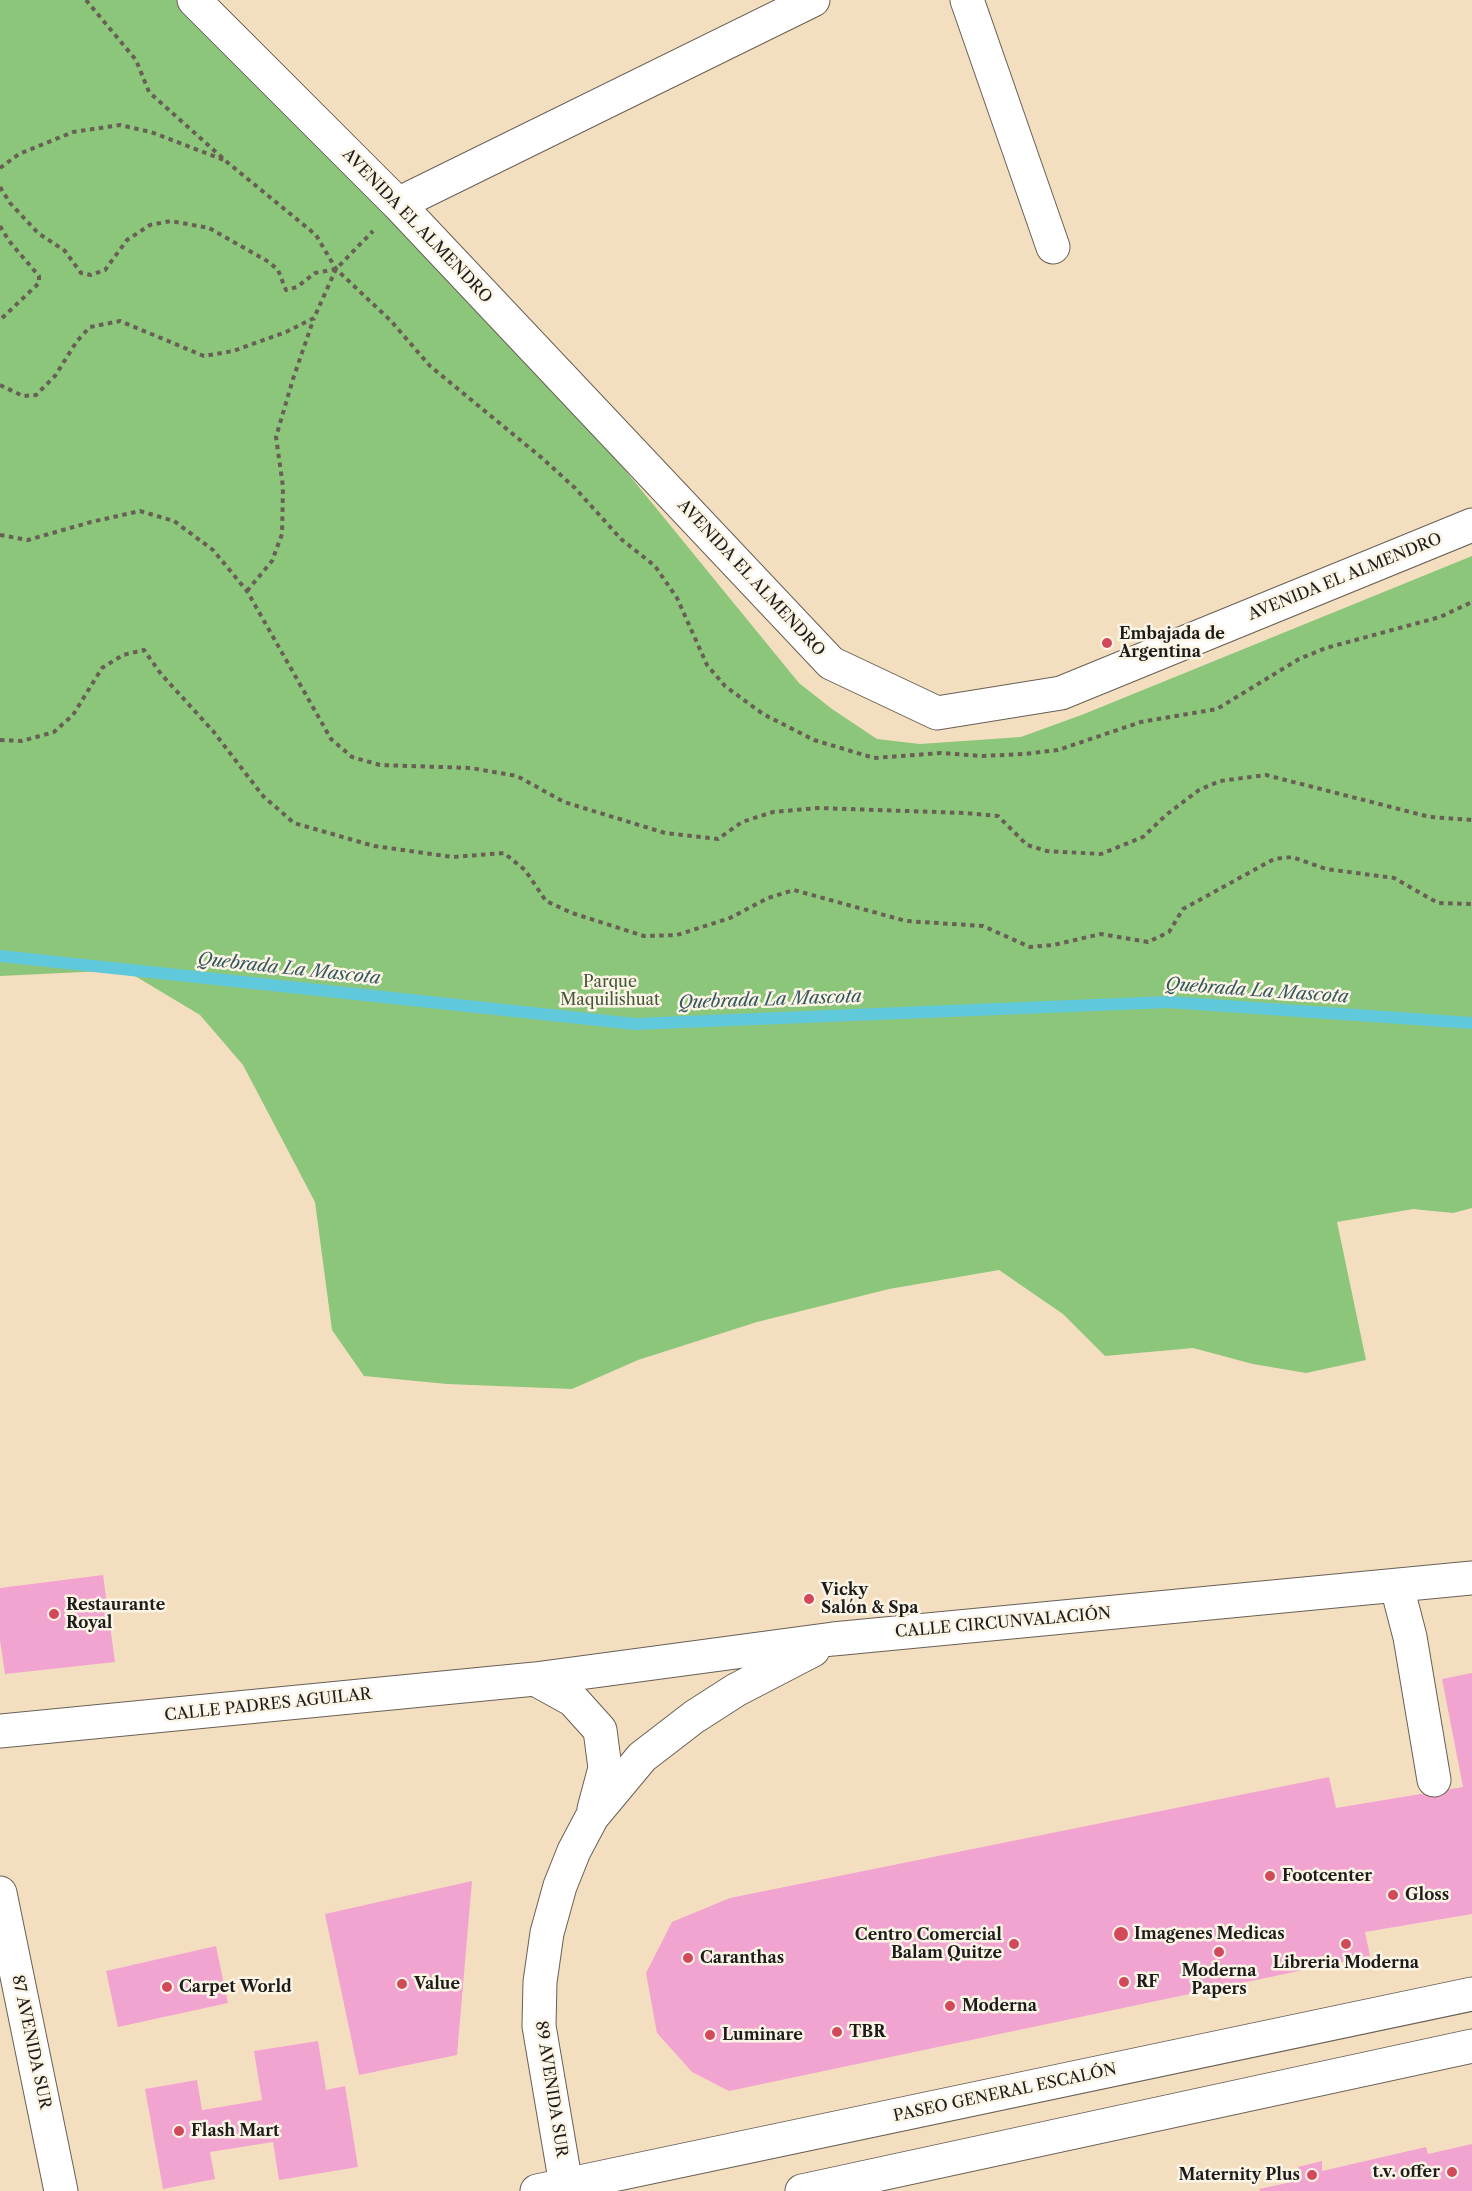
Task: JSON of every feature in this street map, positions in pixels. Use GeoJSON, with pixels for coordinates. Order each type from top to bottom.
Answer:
{"type":"FeatureCollection","features":[{"type":"Feature","properties":{"kind":"street","name":"AVENIDA EL ALMENDRO"},"geometry":{"type":"LineString","coordinates":[[194,0],[398,204],[831,663],[937,713],[1061,693],[1472,525]]}},
{"type":"Feature","properties":{"kind":"street"},"geometry":{"type":"LineString","coordinates":[[398,204],[813,0]]}},
{"type":"Feature","properties":{"kind":"street"},"geometry":{"type":"LineString","coordinates":[[967,0],[1053,247]]}},
{"type":"Feature","properties":{"kind":"street","name":"CALLE CIRCUNVALACIÓN"},"geometry":{"type":"LineString","coordinates":[[535,1679],[833,1639],[1397,1587],[1472,1578]]}},
{"type":"Feature","properties":{"kind":"street"},"geometry":{"type":"LineString","coordinates":[[1397,1587],[1410,1637],[1434,1780]]}},
{"type":"Feature","properties":{"kind":"street","name":"89 AVENIDA SUR"},"geometry":{"type":"LineString","coordinates":[[557,2189],[539,2026],[540,1982],[547,1933],[560,1886],[574,1851],[592,1817],[642,1757],[694,1717],[736,1690],[833,1639]]}},
{"type":"Feature","properties":{"kind":"street","name":"89 AVENIDA SUR"},"geometry":{"type":"LineString","coordinates":[[535,1679],[573,1700],[600,1730],[605,1768],[592,1817]]}},
{"type":"Feature","properties":{"kind":"street","name":"CALLE PADRES AGUILAR"},"geometry":{"type":"LineString","coordinates":[[0,1731],[535,1679]]}},
{"type":"Feature","properties":{"kind":"street","name":"87 AVENIDA SUR"},"geometry":{"type":"LineString","coordinates":[[0,1893],[62,2191]]}},
{"type":"Feature","properties":{"kind":"street","name":"PASEO GENERAL ESCALÓN"},"geometry":{"type":"LineString","coordinates":[[557,2189],[1472,1994]]}},
{"type":"Feature","properties":{"kind":"street"},"geometry":{"type":"LineString","coordinates":[[802,2191],[1472,2046]]}},
{"type":"Feature","properties":{"kind":"path"},"geometry":{"type":"LineString","coordinates":[[0,168],[19,154],[73,132],[120,125],[151,132],[227,162]]}},
{"type":"Feature","properties":{"kind":"path"},"geometry":{"type":"LineString","coordinates":[[0,187],[10,203],[38,232],[65,251],[81,273],[90,275],[105,270],[128,240],[150,225],[171,221],[209,228],[269,262],[278,270],[286,290],[297,287],[315,273],[336,269]]}},
{"type":"Feature","properties":{"kind":"path"},"geometry":{"type":"LineString","coordinates":[[247,591],[272,561],[282,534],[282,487],[276,437],[314,318],[336,269],[398,204]]}},
{"type":"Feature","properties":{"kind":"path"},"geometry":{"type":"LineString","coordinates":[[0,226],[9,241],[39,276],[39,283],[0,320]]}},
{"type":"Feature","properties":{"kind":"path"},"geometry":{"type":"LineString","coordinates":[[0,385],[23,396],[36,395],[55,376],[77,341],[90,327],[120,321],[204,356],[233,351],[286,332],[314,318]]}},
{"type":"Feature","properties":{"kind":"path"},"geometry":{"type":"LineString","coordinates":[[0,535],[28,540],[140,511],[174,521],[213,550],[247,591],[331,740],[352,757],[380,765],[471,768],[517,776],[564,802],[665,832],[718,839],[742,822],[772,812],[818,807],[965,813],[998,816],[1027,845],[1047,851],[1101,854],[1143,837],[1166,815],[1199,790],[1220,781],[1266,775],[1430,817],[1472,820]]}},
{"type":"Feature","properties":{"kind":"path"},"geometry":{"type":"LineString","coordinates":[[0,740],[22,741],[54,732],[73,715],[102,668],[123,655],[144,650],[161,674],[213,731],[263,796],[294,823],[374,846],[453,857],[504,853],[525,870],[546,902],[572,913],[644,936],[677,935],[730,918],[768,898],[794,890],[906,921],[983,926],[1030,946],[1053,945],[1101,934],[1148,942],[1169,932],[1183,909],[1274,859],[1292,857],[1326,869],[1394,878],[1438,903],[1472,904]]}},
{"type":"Feature","properties":{"kind":"green space","name":"Parque Maquilishuat"},"geometry":{"type":"Polygon","coordinates":[[[0,0],[194,0],[469,279],[799,683],[832,709],[877,739],[920,744],[1021,737],[1084,714],[1472,556],[1472,1208],[1453,1213],[1413,1209],[1337,1222],[1366,1360],[1306,1373],[1253,1364],[1193,1348],[1105,1356],[1063,1314],[999,1270],[889,1289],[757,1322],[638,1360],[572,1389],[447,1384],[364,1376],[332,1330],[315,1202],[243,1065],[200,1015],[125,970],[0,976],[0,0]]]}},
{"type":"Feature","properties":{"kind":"building","name":"Restaurante Royal"},"geometry":{"type":"Polygon","coordinates":[[[103,1575],[115,1662],[5,1674],[0,1640],[0,1588],[103,1575]]]}},
{"type":"Feature","properties":{"kind":"building","name":"Centro Comercial Balam Quitze"},"geometry":{"type":"Polygon","coordinates":[[[1472,1673],[1472,1914],[1365,1932],[1370,1956],[729,2091],[692,2072],[657,2033],[646,1973],[672,1922],[730,1898],[1329,1777],[1336,1808],[1463,1787],[1442,1679],[1472,1673]]]}},
{"type":"Feature","properties":{"kind":"building","name":"Value"},"geometry":{"type":"Polygon","coordinates":[[[472,1881],[457,2055],[359,2075],[325,1914],[472,1881]]]}},
{"type":"Feature","properties":{"kind":"building","name":"Carpet World"},"geometry":{"type":"Polygon","coordinates":[[[216,1946],[228,2003],[118,2027],[106,1971],[216,1946]]]}},
{"type":"Feature","properties":{"kind":"building"},"geometry":{"type":"Polygon","coordinates":[[[318,2041],[326,2090],[345,2086],[358,2167],[279,2180],[273,2142],[210,2152],[215,2179],[163,2189],[145,2089],[197,2080],[202,2110],[262,2100],[254,2051],[318,2041]]]}},
{"type":"Feature","properties":{"kind":"building"},"geometry":{"type":"Polygon","coordinates":[[[1472,2144],[1472,2191],[1260,2191],[1259,2189],[1301,2180],[1298,2167],[1322,2161],[1322,2171],[1426,2147],[1428,2154],[1472,2144]]]}},
{"type":"Feature","properties":{"kind":"waterway","name":"Quebrada La Mascota"},"geometry":{"type":"LineString","coordinates":[[0,956],[635,1024],[1168,1002],[1472,1023]]}},
{"type":"Feature","properties":{"kind":"place","name":"Embajada de Argentina"},"geometry":{"type":"Point","coordinates":[1107,643]}},
{"type":"Feature","properties":{"kind":"place","name":"Vicky Salón & Spa"},"geometry":{"type":"Point","coordinates":[809,1599]}},
{"type":"Feature","properties":{"kind":"place","name":"Restaurante Royal"},"geometry":{"type":"Point","coordinates":[54,1614]}},
{"type":"Feature","properties":{"kind":"place","name":"Footcenter"},"geometry":{"type":"Point","coordinates":[1270,1876]}},
{"type":"Feature","properties":{"kind":"place","name":"Gloss"},"geometry":{"type":"Point","coordinates":[1393,1895]}},
{"type":"Feature","properties":{"kind":"place","name":"Imagenes Medicas"},"geometry":{"type":"Point","coordinates":[1121,1934]}},
{"type":"Feature","properties":{"kind":"place","name":"Centro Comercial Balam Quitze"},"geometry":{"type":"Point","coordinates":[1014,1944]}},
{"type":"Feature","properties":{"kind":"place","name":"Libreria Moderna"},"geometry":{"type":"Point","coordinates":[1346,1944]}},
{"type":"Feature","properties":{"kind":"place","name":"Moderna Papers"},"geometry":{"type":"Point","coordinates":[1219,1952]}},
{"type":"Feature","properties":{"kind":"place","name":"Caranthas"},"geometry":{"type":"Point","coordinates":[688,1958]}},
{"type":"Feature","properties":{"kind":"place","name":"RF"},"geometry":{"type":"Point","coordinates":[1124,1982]}},
{"type":"Feature","properties":{"kind":"place","name":"Value"},"geometry":{"type":"Point","coordinates":[402,1984]}},
{"type":"Feature","properties":{"kind":"place","name":"Carpet World"},"geometry":{"type":"Point","coordinates":[167,1987]}},
{"type":"Feature","properties":{"kind":"place","name":"Moderna"},"geometry":{"type":"Point","coordinates":[950,2006]}},
{"type":"Feature","properties":{"kind":"place","name":"TBR"},"geometry":{"type":"Point","coordinates":[837,2032]}},
{"type":"Feature","properties":{"kind":"place","name":"Luminare"},"geometry":{"type":"Point","coordinates":[710,2035]}},
{"type":"Feature","properties":{"kind":"place","name":"Flash Mart"},"geometry":{"type":"Point","coordinates":[179,2131]}},
{"type":"Feature","properties":{"kind":"place","name":"t.v. offer"},"geometry":{"type":"Point","coordinates":[1452,2172]}},
{"type":"Feature","properties":{"kind":"place","name":"Maternity Plus"},"geometry":{"type":"Point","coordinates":[1312,2175]}}]}
